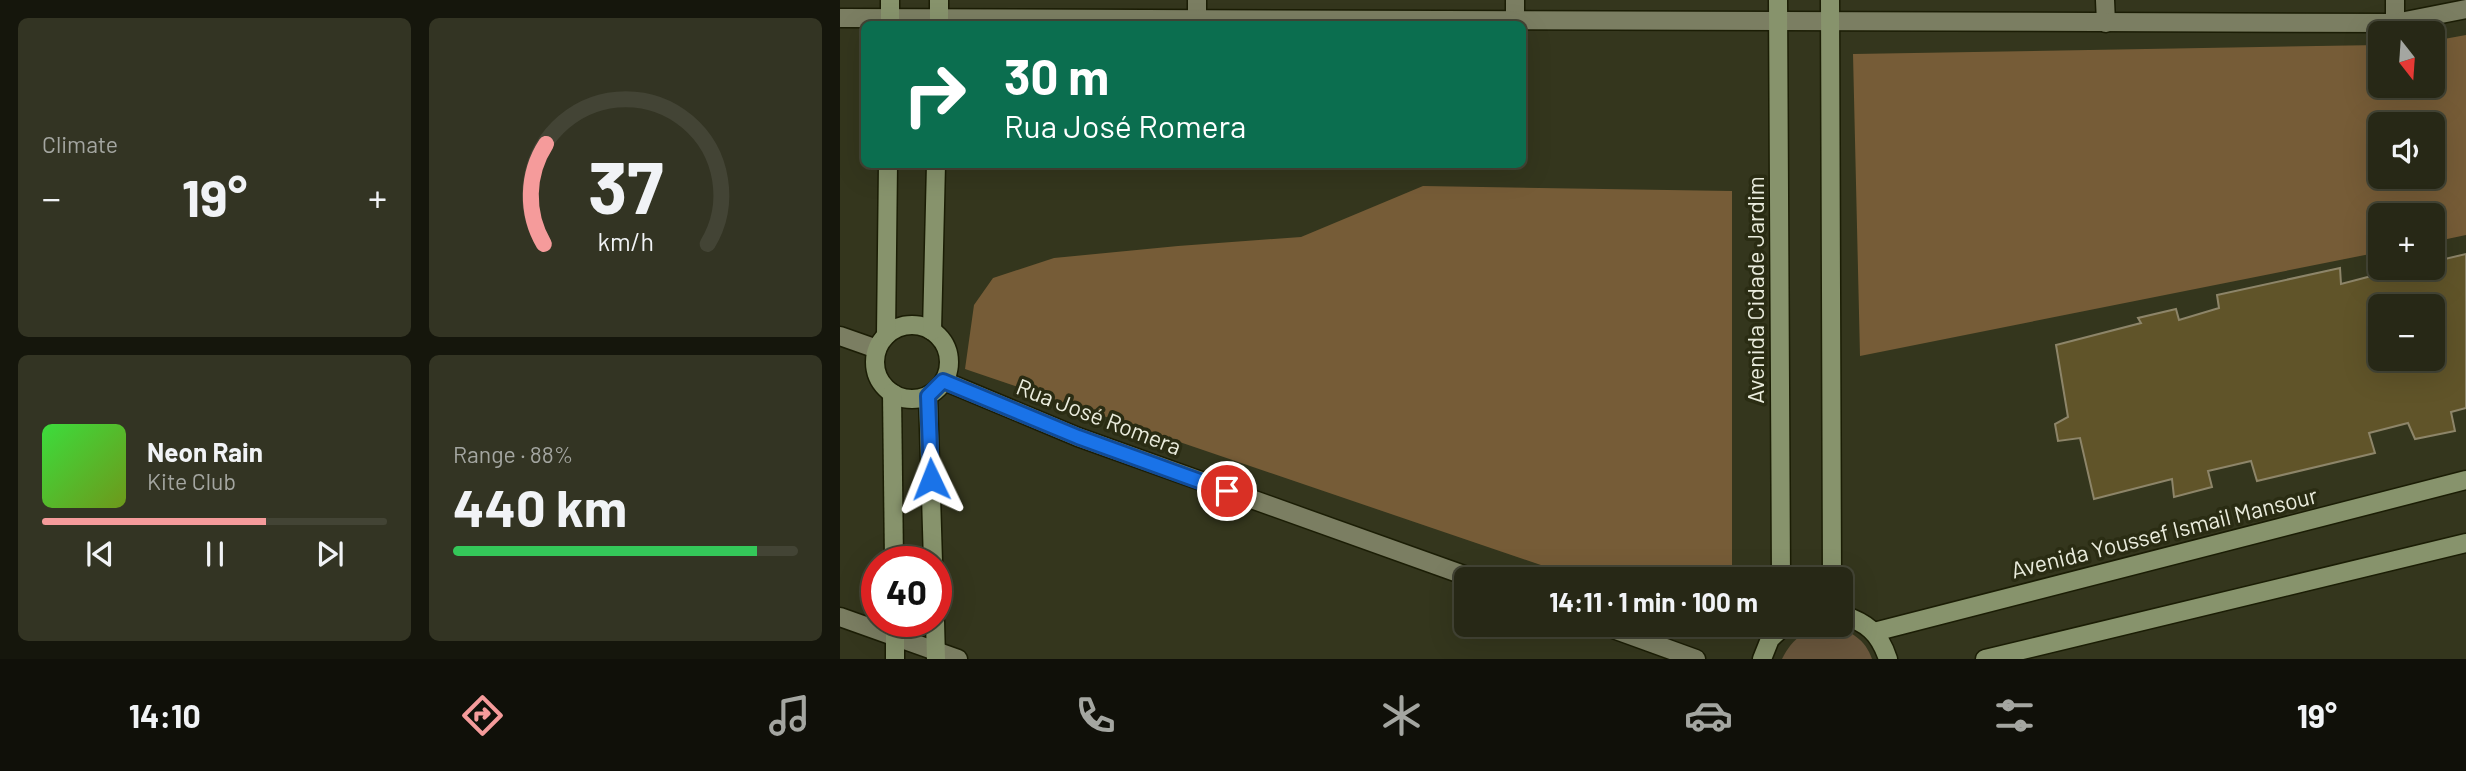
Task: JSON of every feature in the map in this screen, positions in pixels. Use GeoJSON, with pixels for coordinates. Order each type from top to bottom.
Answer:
{"type":"FeatureCollection","features":[{"type":"Feature","properties":{"kind":"street"},"geometry":{"type":"LineString","coordinates":[[939,0],[939,21]]}},
{"type":"Feature","properties":{"kind":"street"},"geometry":{"type":"LineString","coordinates":[[1197,0],[1197,19]]}},
{"type":"Feature","properties":{"kind":"street"},"geometry":{"type":"LineString","coordinates":[[1515,0],[1515,20]]}},
{"type":"Feature","properties":{"kind":"street","name":"Avenida Cidade Jardim"},"geometry":{"type":"LineString","coordinates":[[1777,0],[1782,567]]}},
{"type":"Feature","properties":{"kind":"street"},"geometry":{"type":"LineString","coordinates":[[1830,0],[1832,567]]}},
{"type":"Feature","properties":{"kind":"street"},"geometry":{"type":"LineString","coordinates":[[2105,0],[2106,23]]}},
{"type":"Feature","properties":{"kind":"street"},"geometry":{"type":"LineString","coordinates":[[2395,0],[2395,21]]}},
{"type":"Feature","properties":{"kind":"street"},"geometry":{"type":"LineString","coordinates":[[2405,21],[2466,9]]}},
{"type":"Feature","properties":{"kind":"street"},"geometry":{"type":"LineString","coordinates":[[840,18],[890,14],[933,21]]}},
{"type":"Feature","properties":{"kind":"street"},"geometry":{"type":"LineString","coordinates":[[1025,21],[1197,19],[2368,23]]}},
{"type":"Feature","properties":{"kind":"street"},"geometry":{"type":"LineString","coordinates":[[840,336],[881,342],[900,326],[917,325],[932,331],[945,345],[949,363],[943,381],[928,396],[907,399],[892,393],[880,381],[875,366],[881,342],[888,168]]}},
{"type":"Feature","properties":{"kind":"street"},"geometry":{"type":"LineString","coordinates":[[932,331],[936,168]]}},
{"type":"Feature","properties":{"kind":"street","name":"Rua José Romera"},"geometry":{"type":"LineString","coordinates":[[943,381],[1078,437],[1454,571]]}},
{"type":"Feature","properties":{"kind":"street"},"geometry":{"type":"LineString","coordinates":[[892,393],[894,546]]}},
{"type":"Feature","properties":{"kind":"street"},"geometry":{"type":"LineString","coordinates":[[928,396],[933,546]]}},
{"type":"Feature","properties":{"kind":"street","name":"Avenida Youssef Ismail Mansour"},"geometry":{"type":"LineString","coordinates":[[1874,632],[2466,481]]}},
{"type":"Feature","properties":{"kind":"street"},"geometry":{"type":"LineString","coordinates":[[1985,659],[2466,543]]}},
{"type":"Feature","properties":{"kind":"street"},"geometry":{"type":"LineString","coordinates":[[840,617],[861,622]]}},
{"type":"Feature","properties":{"kind":"street"},"geometry":{"type":"LineString","coordinates":[[1853,618],[1863,622],[1874,632],[1888,659]]}},
{"type":"Feature","properties":{"kind":"street"},"geometry":{"type":"LineString","coordinates":[[895,637],[895,659]]}},
{"type":"Feature","properties":{"kind":"street"},"geometry":{"type":"LineString","coordinates":[[908,637],[936,655],[958,659]]}},
{"type":"Feature","properties":{"kind":"street"},"geometry":{"type":"LineString","coordinates":[[935,637],[936,655]]}},
{"type":"Feature","properties":{"kind":"street"},"geometry":{"type":"LineString","coordinates":[[1635,637],[1696,659]]}},
{"type":"Feature","properties":{"kind":"street"},"geometry":{"type":"LineString","coordinates":[[1762,659],[1772,637]]}},
{"type":"Feature","properties":{"kind":"shaded area"},"geometry":{"type":"Polygon","coordinates":[[[2466,35],[2466,235],[2445,239],[2445,203],[2368,203],[2368,254],[1860,356],[1853,54],[2368,45],[2368,98],[2445,98],[2445,39],[2466,35]]]}},
{"type":"Feature","properties":{"kind":"shaded area"},"geometry":{"type":"Polygon","coordinates":[[[1423,186],[1732,191],[1732,567],[1547,567],[965,369],[974,305],[993,278],[1054,258],[1301,237],[1423,186]]]}},
{"type":"Feature","properties":{"kind":"shaded area"},"geometry":{"type":"Polygon","coordinates":[[[1853,635],[1865,646],[1872,659],[1782,659],[1796,639],[1853,635]]]}},
{"type":"Feature","properties":{"kind":"building"},"geometry":{"type":"Polygon","coordinates":[[[2466,254],[2466,408],[2451,412],[2455,431],[2415,439],[2408,423],[2369,433],[2375,453],[2257,481],[2251,461],[2208,471],[2212,487],[2174,497],[2172,479],[2094,499],[2080,438],[2058,441],[2055,424],[2068,417],[2056,345],[2141,323],[2138,318],[2176,309],[2179,320],[2219,308],[2217,295],[2340,268],[2341,284],[2368,277],[2368,280],[2445,280],[2445,259],[2466,254]]]}},
{"type":"Feature","properties":{"kind":"route"},"geometry":{"type":"LineString","coordinates":[[931,479],[928,396],[943,381],[1078,437],[1227,491]]}}]}
